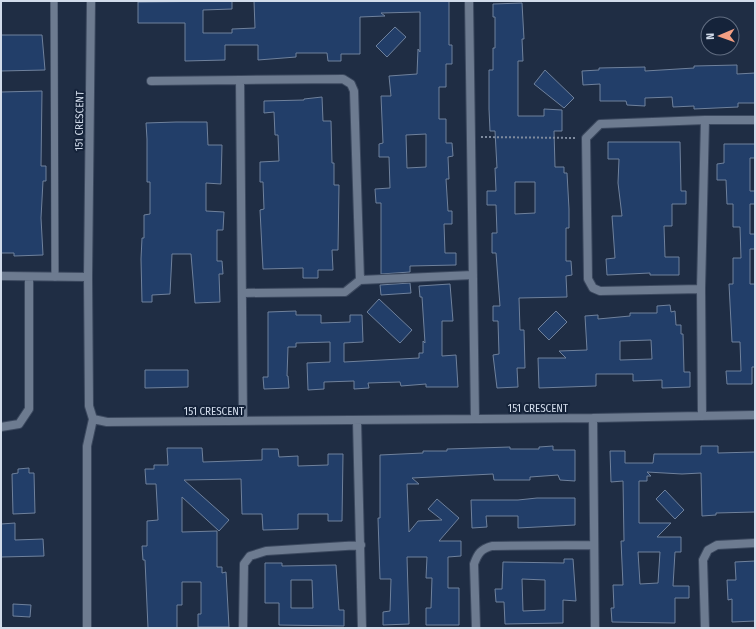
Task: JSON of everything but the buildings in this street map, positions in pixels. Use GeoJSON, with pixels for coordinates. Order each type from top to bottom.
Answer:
{"type":"FeatureCollection","features":[{"type":"Feature","properties":{"kind":"street","name":"151 CRESCENT"},"geometry":{"type":"LineString","coordinates":[[91,1],[88,277],[89,406],[93,419],[107,422],[243,422],[755,415]]}},
{"type":"Feature","properties":{"kind":"street"},"geometry":{"type":"LineString","coordinates":[[469,1],[475,420]]}},
{"type":"Feature","properties":{"kind":"street"},"geometry":{"type":"LineString","coordinates":[[151,81],[343,79],[351,84],[354,91],[360,280]]}},
{"type":"Feature","properties":{"kind":"street"},"geometry":{"type":"LineString","coordinates":[[240,80],[243,422]]}},
{"type":"Feature","properties":{"kind":"street"},"geometry":{"type":"LineString","coordinates":[[702,416],[701,290],[706,120]]}},
{"type":"Feature","properties":{"kind":"street"},"geometry":{"type":"LineString","coordinates":[[701,290],[600,291],[593,288],[588,279],[586,138],[600,124],[706,120],[755,120]]}},
{"type":"Feature","properties":{"kind":"street"},"geometry":{"type":"LineString","coordinates":[[1,276],[88,277]]}},
{"type":"Feature","properties":{"kind":"street"},"geometry":{"type":"LineString","coordinates":[[243,293],[344,292],[360,280],[473,276]]}},
{"type":"Feature","properties":{"kind":"street"},"geometry":{"type":"LineString","coordinates":[[1,427],[19,424],[29,409],[29,277]]}},
{"type":"Feature","properties":{"kind":"street"},"geometry":{"type":"LineString","coordinates":[[593,418],[595,628]]}},
{"type":"Feature","properties":{"kind":"street"},"geometry":{"type":"LineString","coordinates":[[87,628],[87,446],[93,419]]}},
{"type":"Feature","properties":{"kind":"street"},"geometry":{"type":"LineString","coordinates":[[357,421],[362,628]]}},
{"type":"Feature","properties":{"kind":"street"},"geometry":{"type":"LineString","coordinates":[[705,628],[703,560],[708,550],[717,545],[755,543]]}},
{"type":"Feature","properties":{"kind":"street"},"geometry":{"type":"LineString","coordinates":[[243,628],[244,564],[250,556],[266,551],[361,545]]}},
{"type":"Feature","properties":{"kind":"street"},"geometry":{"type":"LineString","coordinates":[[476,628],[474,564],[477,555],[483,548],[492,546],[594,545]]}},
{"type":"Feature","properties":{"kind":"lane"},"geometry":{"type":"LineString","coordinates":[[54,1],[55,277]]}},
{"type":"Feature","properties":{"kind":"path"},"geometry":{"type":"LineString","coordinates":[[471,137],[586,138]]}}]}
